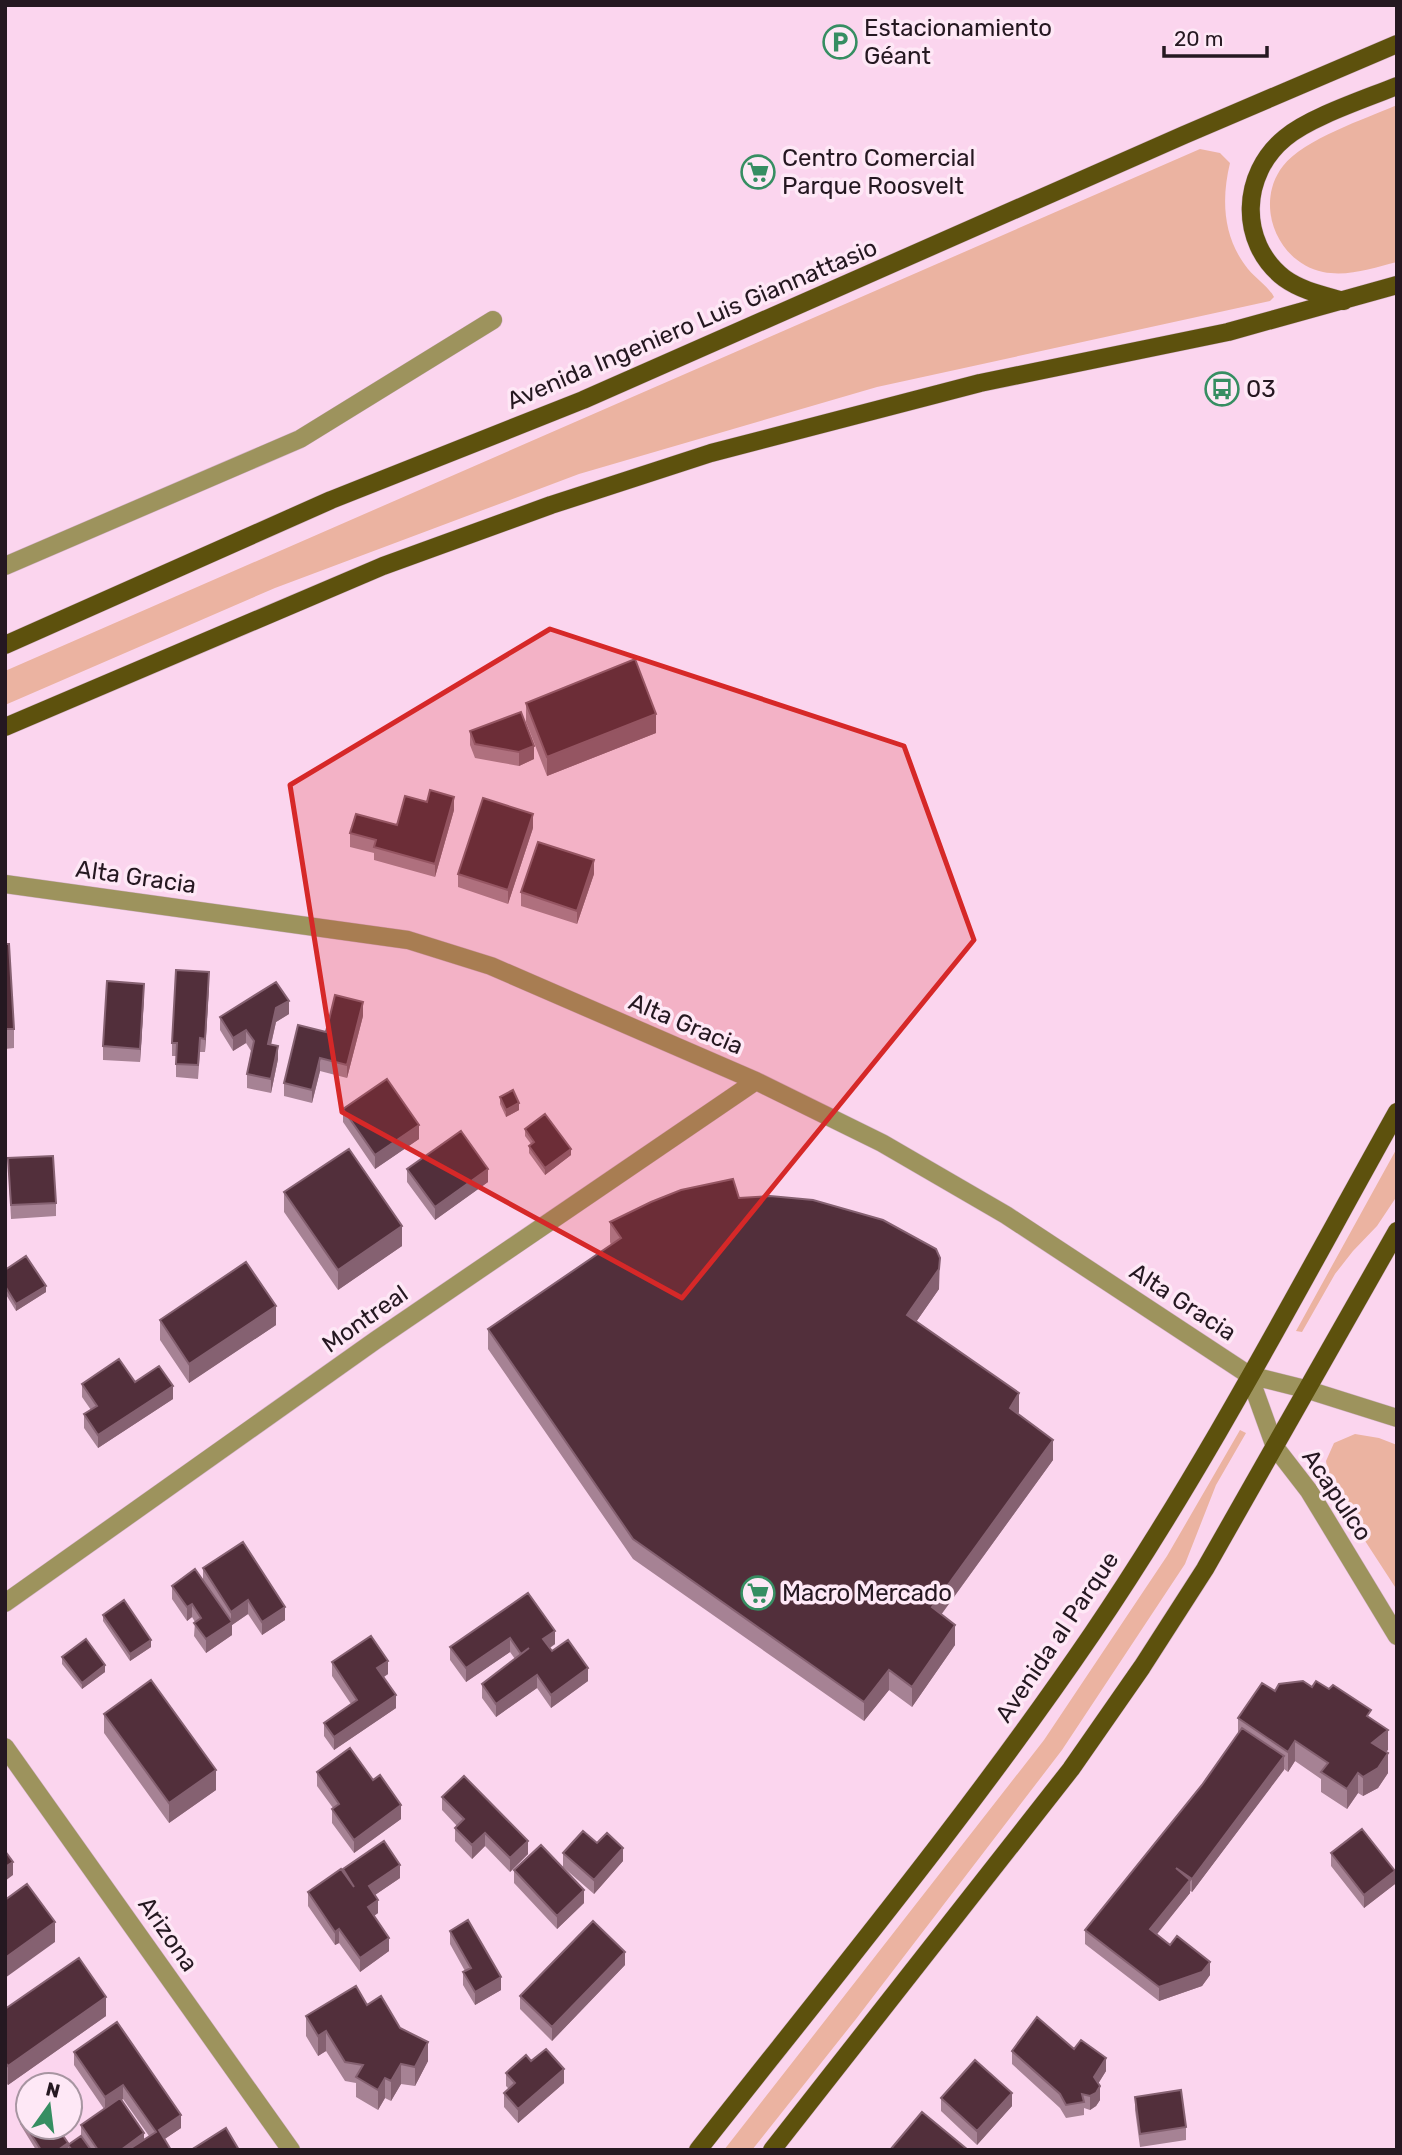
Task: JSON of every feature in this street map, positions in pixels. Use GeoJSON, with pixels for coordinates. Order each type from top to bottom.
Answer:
{"type":"FeatureCollection","features":[{"type":"Feature","properties":{"kind":"main road","name":"Avenida Ingeniero Luis Giannattasio"},"geometry":{"type":"LineString","coordinates":[[5,645],[331,500],[583,400],[1397,44]]}},
{"type":"Feature","properties":{"kind":"main road"},"geometry":{"type":"LineString","coordinates":[[1345,301],[1308,291],[1285,278],[1269,263],[1251,223],[1250,201],[1256,175],[1267,154],[1287,135],[1328,114],[1397,86]]}},
{"type":"Feature","properties":{"kind":"main road"},"geometry":{"type":"LineString","coordinates":[[5,727],[383,566],[551,505],[712,453],[980,383],[1228,332],[1397,285]]}},
{"type":"Feature","properties":{"kind":"main road","name":"Avenida al Parque"},"geometry":{"type":"LineString","coordinates":[[698,2150],[954,1828],[1093,1633],[1175,1503],[1397,1112]]}},
{"type":"Feature","properties":{"kind":"main road"},"geometry":{"type":"LineString","coordinates":[[772,2150],[1071,1769],[1142,1667],[1205,1569],[1397,1231]]}},
{"type":"Feature","properties":{"kind":"street"},"geometry":{"type":"LineString","coordinates":[[5,566],[300,439],[494,320]]}},
{"type":"Feature","properties":{"kind":"street","name":"Alta Gracia"},"geometry":{"type":"LineString","coordinates":[[5,884],[408,940],[491,967],[756,1081],[882,1143],[1006,1215],[1249,1375],[1305,1389],[1397,1418]]}},
{"type":"Feature","properties":{"kind":"street","name":"Montreal"},"geometry":{"type":"LineString","coordinates":[[5,1603],[376,1340],[756,1081]]}},
{"type":"Feature","properties":{"kind":"street","name":"Acapulco"},"geometry":{"type":"LineString","coordinates":[[1249,1375],[1275,1447],[1309,1491],[1397,1636]]}},
{"type":"Feature","properties":{"kind":"street","name":"Arizona"},"geometry":{"type":"LineString","coordinates":[[5,1747],[291,2150]]}},
{"type":"Feature","properties":{"kind":"highlighted area"},"geometry":{"type":"Polygon","coordinates":[[[550,629],[904,746],[974,940],[682,1298],[342,1112],[290,785],[550,629]]]}},
{"type":"Feature","properties":{"kind":"shaded area"},"geometry":{"type":"Polygon","coordinates":[[[1397,105],[1397,262],[1342,273],[1323,272],[1307,266],[1282,244],[1274,229],[1270,197],[1274,181],[1283,166],[1305,147],[1397,105]]]}},
{"type":"Feature","properties":{"kind":"shaded area"},"geometry":{"type":"Polygon","coordinates":[[[1200,149],[1220,153],[1230,163],[1225,205],[1229,232],[1233,245],[1248,269],[1274,297],[1270,301],[877,387],[579,474],[275,588],[5,705],[5,671],[1200,149]]]}},
{"type":"Feature","properties":{"kind":"shaded area"},"geometry":{"type":"Polygon","coordinates":[[[1397,1148],[1397,1196],[1377,1226],[1335,1274],[1302,1332],[1296,1331],[1397,1148]]]}},
{"type":"Feature","properties":{"kind":"shaded area"},"geometry":{"type":"Polygon","coordinates":[[[1240,1430],[1246,1433],[1216,1485],[1185,1564],[1062,1750],[752,2150],[724,2150],[1044,1740],[1167,1556],[1240,1430]]]}},
{"type":"Feature","properties":{"kind":"shaded area"},"geometry":{"type":"Polygon","coordinates":[[[1355,1434],[1379,1438],[1397,1445],[1397,1590],[1330,1487],[1326,1461],[1334,1443],[1355,1434]]]}},
{"type":"Feature","properties":{"kind":"building"},"geometry":{"type":"Polygon","coordinates":[[[635,659],[656,714],[547,757],[526,703],[635,659]]]}},
{"type":"Feature","properties":{"kind":"building"},"geometry":{"type":"Polygon","coordinates":[[[521,712],[534,746],[519,752],[475,744],[470,731],[521,712]]]}},
{"type":"Feature","properties":{"kind":"building"},"geometry":{"type":"Polygon","coordinates":[[[430,790],[454,797],[435,864],[374,847],[376,840],[350,833],[356,814],[397,825],[405,796],[427,802],[430,790]]]}},
{"type":"Feature","properties":{"kind":"building"},"geometry":{"type":"Polygon","coordinates":[[[483,798],[533,814],[508,890],[458,874],[483,798]]]}},
{"type":"Feature","properties":{"kind":"building"},"geometry":{"type":"Polygon","coordinates":[[[538,842],[594,860],[577,911],[521,892],[538,842]]]}},
{"type":"Feature","properties":{"kind":"building"},"geometry":{"type":"Polygon","coordinates":[[[5,944],[9,944],[14,1029],[5,1029],[5,944]]]}},
{"type":"Feature","properties":{"kind":"building"},"geometry":{"type":"Polygon","coordinates":[[[176,970],[209,972],[205,1039],[200,1038],[198,1065],[176,1064],[177,1043],[172,1043],[176,970]]]}},
{"type":"Feature","properties":{"kind":"building"},"geometry":{"type":"Polygon","coordinates":[[[107,981],[144,984],[140,1049],[103,1046],[107,981]]]}},
{"type":"Feature","properties":{"kind":"building"},"geometry":{"type":"Polygon","coordinates":[[[276,982],[289,1001],[276,1008],[268,1044],[278,1046],[271,1079],[247,1074],[254,1041],[246,1030],[233,1038],[220,1017],[276,982]]]}},
{"type":"Feature","properties":{"kind":"building"},"geometry":{"type":"Polygon","coordinates":[[[335,995],[363,1002],[347,1065],[320,1058],[312,1090],[284,1083],[298,1025],[326,1032],[335,995]]]}},
{"type":"Feature","properties":{"kind":"building"},"geometry":{"type":"Polygon","coordinates":[[[387,1079],[419,1125],[375,1155],[343,1109],[387,1079]]]}},
{"type":"Feature","properties":{"kind":"building"},"geometry":{"type":"Polygon","coordinates":[[[513,1090],[519,1103],[506,1110],[500,1097],[513,1090]]]}},
{"type":"Feature","properties":{"kind":"building"},"geometry":{"type":"Polygon","coordinates":[[[545,1114],[571,1149],[545,1168],[529,1146],[534,1142],[525,1129],[545,1114]]]}},
{"type":"Feature","properties":{"kind":"building"},"geometry":{"type":"Polygon","coordinates":[[[461,1131],[488,1169],[435,1207],[407,1169],[461,1131]]]}},
{"type":"Feature","properties":{"kind":"building"},"geometry":{"type":"Polygon","coordinates":[[[349,1149],[402,1226],[338,1270],[284,1192],[349,1149]]]}},
{"type":"Feature","properties":{"kind":"building"},"geometry":{"type":"Polygon","coordinates":[[[53,1156],[56,1203],[11,1205],[8,1158],[53,1156]]]}},
{"type":"Feature","properties":{"kind":"building"},"geometry":{"type":"Polygon","coordinates":[[[733,1179],[739,1198],[770,1196],[813,1200],[883,1220],[936,1249],[940,1258],[939,1269],[907,1315],[1019,1393],[1010,1408],[1053,1440],[932,1607],[955,1625],[912,1687],[889,1670],[864,1702],[633,1539],[488,1329],[621,1238],[610,1222],[681,1190],[733,1179]]]}},
{"type":"Feature","properties":{"kind":"building"},"geometry":{"type":"Polygon","coordinates":[[[26,1256],[46,1286],[16,1304],[5,1286],[5,1270],[26,1256]]]}},
{"type":"Feature","properties":{"kind":"building"},"geometry":{"type":"Polygon","coordinates":[[[246,1262],[276,1306],[189,1364],[160,1320],[246,1262]]]}},
{"type":"Feature","properties":{"kind":"building"},"geometry":{"type":"Polygon","coordinates":[[[119,1359],[135,1382],[159,1366],[173,1386],[98,1435],[84,1414],[97,1406],[82,1384],[119,1359]]]}},
{"type":"Feature","properties":{"kind":"building"},"geometry":{"type":"Polygon","coordinates":[[[243,1542],[285,1607],[262,1622],[248,1600],[231,1612],[203,1568],[243,1542]]]}},
{"type":"Feature","properties":{"kind":"building"},"geometry":{"type":"Polygon","coordinates":[[[195,1569],[232,1622],[206,1639],[194,1623],[201,1618],[192,1604],[187,1607],[172,1586],[195,1569]]]}},
{"type":"Feature","properties":{"kind":"building"},"geometry":{"type":"Polygon","coordinates":[[[528,1593],[555,1631],[543,1639],[552,1651],[568,1640],[588,1668],[551,1695],[537,1675],[496,1704],[482,1684],[529,1648],[521,1654],[510,1638],[466,1668],[450,1647],[528,1593]]]}},
{"type":"Feature","properties":{"kind":"building"},"geometry":{"type":"Polygon","coordinates":[[[124,1600],[151,1640],[130,1654],[103,1615],[124,1600]]]}},
{"type":"Feature","properties":{"kind":"building"},"geometry":{"type":"Polygon","coordinates":[[[371,1636],[388,1661],[377,1668],[396,1695],[334,1737],[324,1723],[357,1700],[332,1662],[371,1636]]]}},
{"type":"Feature","properties":{"kind":"building"},"geometry":{"type":"Polygon","coordinates":[[[86,1639],[105,1665],[82,1683],[62,1657],[86,1639]]]}},
{"type":"Feature","properties":{"kind":"building"},"geometry":{"type":"Polygon","coordinates":[[[151,1680],[216,1770],[169,1803],[104,1714],[151,1680]]]}},
{"type":"Feature","properties":{"kind":"building"},"geometry":{"type":"Polygon","coordinates":[[[1303,1681],[1312,1687],[1316,1681],[1329,1689],[1333,1685],[1371,1710],[1367,1716],[1388,1730],[1372,1743],[1388,1753],[1378,1768],[1363,1777],[1358,1773],[1347,1789],[1321,1772],[1328,1763],[1295,1741],[1288,1752],[1238,1718],[1262,1683],[1275,1691],[1279,1684],[1303,1681]]]}},
{"type":"Feature","properties":{"kind":"building"},"geometry":{"type":"Polygon","coordinates":[[[1242,1728],[1284,1756],[1192,1879],[1176,1868],[1190,1880],[1150,1929],[1170,1945],[1177,1936],[1210,1962],[1202,1972],[1159,1987],[1085,1930],[1202,1785],[1242,1728]]]}},
{"type":"Feature","properties":{"kind":"building"},"geometry":{"type":"Polygon","coordinates":[[[350,1748],[373,1780],[380,1775],[401,1805],[354,1840],[332,1809],[339,1804],[317,1772],[350,1748]]]}},
{"type":"Feature","properties":{"kind":"building"},"geometry":{"type":"Polygon","coordinates":[[[464,1776],[528,1841],[510,1858],[485,1833],[472,1845],[455,1828],[464,1819],[442,1797],[464,1776]]]}},
{"type":"Feature","properties":{"kind":"building"},"geometry":{"type":"Polygon","coordinates":[[[1362,1829],[1395,1871],[1364,1895],[1331,1853],[1362,1829]]]}},
{"type":"Feature","properties":{"kind":"building"},"geometry":{"type":"Polygon","coordinates":[[[583,1831],[597,1843],[607,1833],[623,1848],[594,1880],[563,1853],[583,1831]]]}},
{"type":"Feature","properties":{"kind":"building"},"geometry":{"type":"Polygon","coordinates":[[[384,1841],[400,1865],[369,1886],[378,1900],[368,1907],[389,1938],[360,1958],[339,1929],[335,1932],[308,1892],[341,1869],[354,1887],[343,1869],[384,1841]]]}},
{"type":"Feature","properties":{"kind":"building"},"geometry":{"type":"Polygon","coordinates":[[[541,1845],[584,1890],[557,1916],[514,1870],[541,1845]]]}},
{"type":"Feature","properties":{"kind":"building"},"geometry":{"type":"Polygon","coordinates":[[[5,1851],[13,1862],[5,1867],[5,1851]]]}},
{"type":"Feature","properties":{"kind":"building"},"geometry":{"type":"Polygon","coordinates":[[[27,1884],[55,1922],[5,1958],[5,1900],[27,1884]]]}},
{"type":"Feature","properties":{"kind":"building"},"geometry":{"type":"Polygon","coordinates":[[[468,1920],[501,1977],[475,1992],[463,1972],[471,1968],[450,1931],[468,1920]]]}},
{"type":"Feature","properties":{"kind":"building"},"geometry":{"type":"Polygon","coordinates":[[[593,1921],[625,1952],[552,2027],[520,1996],[593,1921]]]}},
{"type":"Feature","properties":{"kind":"building"},"geometry":{"type":"Polygon","coordinates":[[[79,1958],[106,1997],[8,2066],[5,2062],[5,2009],[79,1958]]]}},
{"type":"Feature","properties":{"kind":"building"},"geometry":{"type":"Polygon","coordinates":[[[356,1986],[367,2005],[381,1996],[400,2028],[428,2042],[415,2067],[401,2064],[391,2081],[385,2078],[378,2090],[356,2077],[363,2065],[345,2062],[326,2031],[318,2036],[306,2016],[356,1986]]]}},
{"type":"Feature","properties":{"kind":"building"},"geometry":{"type":"Polygon","coordinates":[[[1037,2017],[1074,2049],[1081,2040],[1106,2058],[1094,2077],[1100,2086],[1096,2093],[1090,2096],[1082,2094],[1084,2102],[1066,2105],[1060,2094],[1012,2051],[1037,2017]]]}},
{"type":"Feature","properties":{"kind":"building"},"geometry":{"type":"Polygon","coordinates":[[[117,2022],[181,2115],[159,2130],[171,2150],[128,2150],[156,2132],[123,2085],[105,2097],[74,2052],[117,2022]]]}},
{"type":"Feature","properties":{"kind":"building"},"geometry":{"type":"Polygon","coordinates":[[[546,2049],[564,2069],[518,2109],[504,2093],[515,2083],[506,2073],[526,2055],[531,2061],[546,2049]]]}},
{"type":"Feature","properties":{"kind":"building"},"geometry":{"type":"Polygon","coordinates":[[[975,2060],[1012,2093],[977,2131],[941,2098],[975,2060]]]}},
{"type":"Feature","properties":{"kind":"building"},"geometry":{"type":"Polygon","coordinates":[[[1181,2090],[1186,2127],[1140,2134],[1135,2097],[1181,2090]]]}},
{"type":"Feature","properties":{"kind":"building"},"geometry":{"type":"Polygon","coordinates":[[[120,2098],[144,2133],[121,2150],[98,2150],[84,2129],[84,2123],[120,2098]]]}},
{"type":"Feature","properties":{"kind":"building"},"geometry":{"type":"Polygon","coordinates":[[[922,2112],[968,2150],[890,2150],[922,2112]]]}},
{"type":"Feature","properties":{"kind":"building"},"geometry":{"type":"Polygon","coordinates":[[[226,2128],[239,2150],[191,2150],[226,2128]]]}},
{"type":"Feature","properties":{"kind":"building"},"geometry":{"type":"Polygon","coordinates":[[[84,2140],[91,2150],[72,2150],[68,2145],[74,2141],[84,2140]]]}},
{"type":"Feature","properties":{"kind":"building"},"geometry":{"type":"Polygon","coordinates":[[[35,2141],[68,2143],[58,2150],[41,2150],[35,2141]]]}},
{"type":"Feature","properties":{"kind":"place","name":"Estacionamiento Géant"},"geometry":{"type":"Point","coordinates":[840,42]}},
{"type":"Feature","properties":{"kind":"place","name":"Centro Comercial Parque Roosvelt"},"geometry":{"type":"Point","coordinates":[758,172]}},
{"type":"Feature","properties":{"kind":"place","name":"03"},"geometry":{"type":"Point","coordinates":[1222,389]}},
{"type":"Feature","properties":{"kind":"place","name":"Macro Mercado"},"geometry":{"type":"Point","coordinates":[758,1593]}}]}
